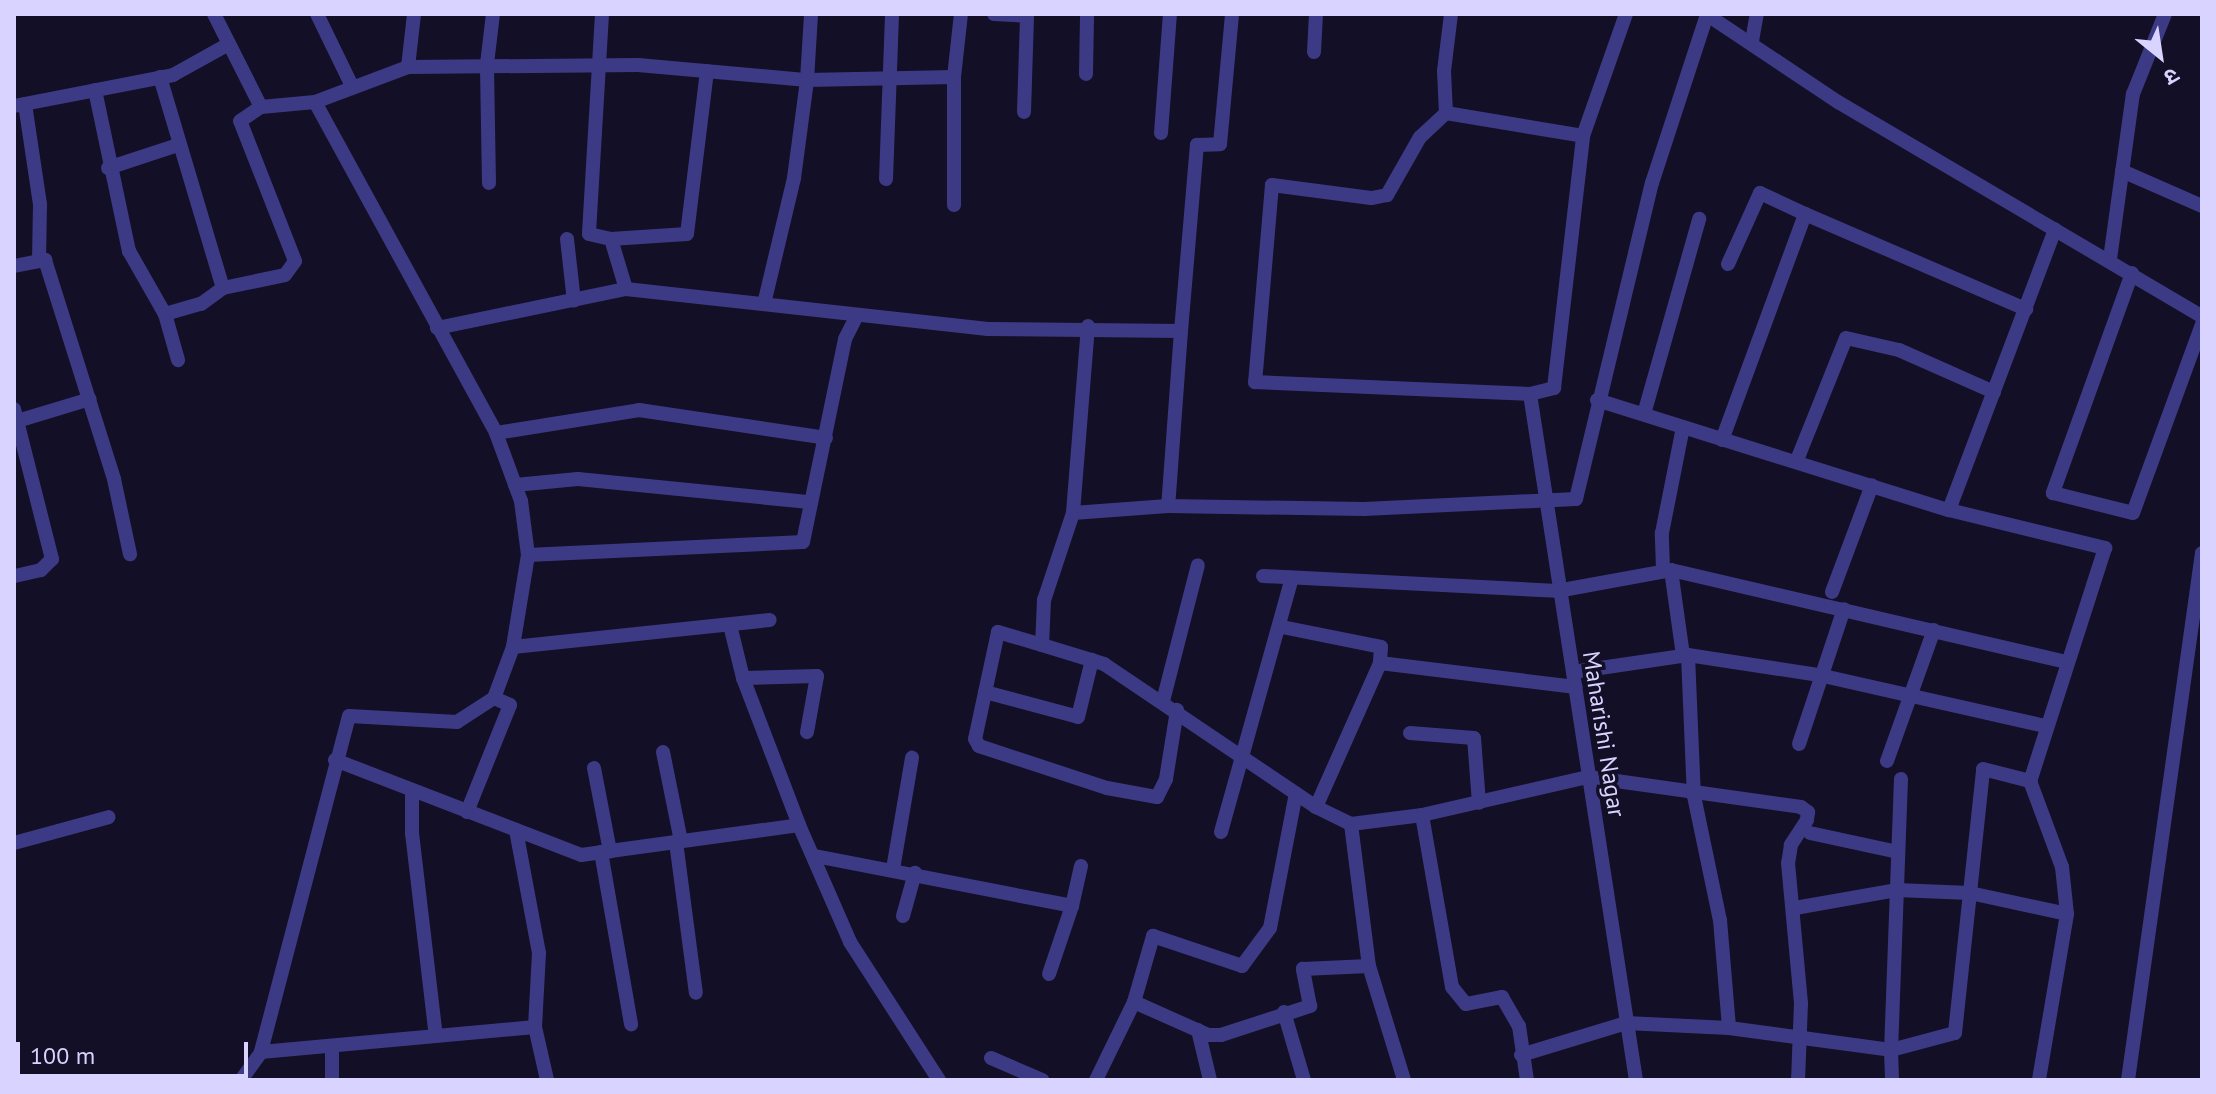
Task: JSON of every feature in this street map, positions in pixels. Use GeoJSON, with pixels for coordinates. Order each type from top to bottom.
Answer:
{"type":"FeatureCollection","features":[{"type":"Feature","properties":{"kind":"street"},"geometry":{"type":"LineString","coordinates":[[214,14],[261,107]]}},
{"type":"Feature","properties":{"kind":"street"},"geometry":{"type":"LineString","coordinates":[[317,14],[353,88]]}},
{"type":"Feature","properties":{"kind":"street"},"geometry":{"type":"LineString","coordinates":[[408,67],[414,14]]}},
{"type":"Feature","properties":{"kind":"street"},"geometry":{"type":"LineString","coordinates":[[489,183],[487,64],[493,14]]}},
{"type":"Feature","properties":{"kind":"street"},"geometry":{"type":"LineString","coordinates":[[602,14],[589,234],[611,239],[687,234],[707,71]]}},
{"type":"Feature","properties":{"kind":"street"},"geometry":{"type":"LineString","coordinates":[[764,304],[794,178],[807,80],[811,14]]}},
{"type":"Feature","properties":{"kind":"street"},"geometry":{"type":"LineString","coordinates":[[886,179],[887,77],[892,14]]}},
{"type":"Feature","properties":{"kind":"street"},"geometry":{"type":"LineString","coordinates":[[954,205],[954,77],[961,14]]}},
{"type":"Feature","properties":{"kind":"street"},"geometry":{"type":"LineString","coordinates":[[994,14],[1027,15],[1024,112]]}},
{"type":"Feature","properties":{"kind":"street"},"geometry":{"type":"LineString","coordinates":[[1086,74],[1087,14]]}},
{"type":"Feature","properties":{"kind":"street"},"geometry":{"type":"LineString","coordinates":[[1161,133],[1170,14]]}},
{"type":"Feature","properties":{"kind":"street"},"geometry":{"type":"LineString","coordinates":[[1168,506],[1197,145],[1220,144],[1232,14]]}},
{"type":"Feature","properties":{"kind":"street"},"geometry":{"type":"LineString","coordinates":[[1314,52],[1316,14]]}},
{"type":"Feature","properties":{"kind":"street"},"geometry":{"type":"LineString","coordinates":[[1446,113],[1444,71],[1451,14]]}},
{"type":"Feature","properties":{"kind":"street"},"geometry":{"type":"LineString","coordinates":[[1446,113],[1420,137],[1387,195],[1371,198],[1272,185],[1255,382],[1530,394],[1554,388],[1583,136],[1626,14]]}},
{"type":"Feature","properties":{"kind":"street"},"geometry":{"type":"LineString","coordinates":[[1073,513],[1168,506],[1364,509],[1576,499],[1597,400],[1608,378],[1652,183],[1707,14],[1752,41],[1838,102],[2110,259],[2202,316]]}},
{"type":"Feature","properties":{"kind":"street"},"geometry":{"type":"LineString","coordinates":[[1752,41],[1757,14]]}},
{"type":"Feature","properties":{"kind":"street"},"geometry":{"type":"LineString","coordinates":[[2110,259],[2133,94],[2165,14]]}},
{"type":"Feature","properties":{"kind":"street"},"geometry":{"type":"LineString","coordinates":[[39,260],[40,204],[20,105],[160,77],[229,44]]}},
{"type":"Feature","properties":{"kind":"street"},"geometry":{"type":"LineString","coordinates":[[165,314],[201,304],[223,288],[285,275],[295,261],[240,121],[261,107],[315,102],[408,67],[599,65],[807,80],[954,77]]}},
{"type":"Feature","properties":{"kind":"street"},"geometry":{"type":"LineString","coordinates":[[160,77],[223,288]]}},
{"type":"Feature","properties":{"kind":"street"},"geometry":{"type":"LineString","coordinates":[[95,90],[108,168],[129,251],[165,314],[178,360]]}},
{"type":"Feature","properties":{"kind":"street"},"geometry":{"type":"LineString","coordinates":[[241,1080],[261,1052],[349,716],[457,722],[494,698],[513,647],[528,555],[515,485],[496,433],[315,102]]}},
{"type":"Feature","properties":{"kind":"street"},"geometry":{"type":"LineString","coordinates":[[1446,113],[1583,136]]}},
{"type":"Feature","properties":{"kind":"street"},"geometry":{"type":"LineString","coordinates":[[108,168],[178,145]]}},
{"type":"Feature","properties":{"kind":"street"},"geometry":{"type":"LineString","coordinates":[[2122,171],[2202,206]]}},
{"type":"Feature","properties":{"kind":"street"},"geometry":{"type":"LineString","coordinates":[[1728,264],[1760,193],[2026,309]]}},
{"type":"Feature","properties":{"kind":"street"},"geometry":{"type":"LineString","coordinates":[[1722,440],[1805,214]]}},
{"type":"Feature","properties":{"kind":"street"},"geometry":{"type":"LineString","coordinates":[[1644,414],[1699,219]]}},
{"type":"Feature","properties":{"kind":"street"},"geometry":{"type":"LineString","coordinates":[[1949,510],[2055,229]]}},
{"type":"Feature","properties":{"kind":"street"},"geometry":{"type":"LineString","coordinates":[[567,239],[574,301]]}},
{"type":"Feature","properties":{"kind":"street"},"geometry":{"type":"LineString","coordinates":[[611,239],[626,289]]}},
{"type":"Feature","properties":{"kind":"street"},"geometry":{"type":"LineString","coordinates":[[14,266],[45,260],[90,399],[130,554]]}},
{"type":"Feature","properties":{"kind":"street"},"geometry":{"type":"LineString","coordinates":[[2132,273],[2053,493],[2133,513],[2202,324]]}},
{"type":"Feature","properties":{"kind":"street"},"geometry":{"type":"LineString","coordinates":[[437,328],[626,289],[988,329],[1088,326],[1181,331]]}},
{"type":"Feature","properties":{"kind":"street"},"geometry":{"type":"LineString","coordinates":[[528,555],[791,546],[803,542],[807,502],[822,467],[845,339],[857,315]]}},
{"type":"Feature","properties":{"kind":"street"},"geometry":{"type":"LineString","coordinates":[[1042,645],[1044,600],[1073,513],[1088,326]]}},
{"type":"Feature","properties":{"kind":"street"},"geometry":{"type":"LineString","coordinates":[[1797,460],[1846,338],[1899,350],[1994,392]]}},
{"type":"Feature","properties":{"kind":"street","name":"Maharishi Nagar"},"geometry":{"type":"LineString","coordinates":[[1530,394],[1557,591],[1574,679],[1636,1080]]}},
{"type":"Feature","properties":{"kind":"street"},"geometry":{"type":"LineString","coordinates":[[14,576],[41,570],[52,559],[15,417],[90,399]]}},
{"type":"Feature","properties":{"kind":"street"},"geometry":{"type":"LineString","coordinates":[[1597,400],[1949,510],[2105,548],[2030,781],[2062,867],[2067,914],[2039,1080]]}},
{"type":"Feature","properties":{"kind":"street"},"geometry":{"type":"LineString","coordinates":[[496,433],[639,410],[826,438]]}},
{"type":"Feature","properties":{"kind":"street"},"geometry":{"type":"LineString","coordinates":[[1683,427],[1662,533],[1686,655],[1694,796],[1720,920],[1729,1028]]}},
{"type":"Feature","properties":{"kind":"street"},"geometry":{"type":"LineString","coordinates":[[515,485],[578,479],[807,502]]}},
{"type":"Feature","properties":{"kind":"street"},"geometry":{"type":"LineString","coordinates":[[1832,592],[1872,485]]}},
{"type":"Feature","properties":{"kind":"street"},"geometry":{"type":"LineString","coordinates":[[2128,1080],[2202,553]]}},
{"type":"Feature","properties":{"kind":"street"},"geometry":{"type":"LineString","coordinates":[[1163,701],[1198,565]]}},
{"type":"Feature","properties":{"kind":"street"},"geometry":{"type":"LineString","coordinates":[[1263,576],[1557,591],[1667,570],[2067,662]]}},
{"type":"Feature","properties":{"kind":"street"},"geometry":{"type":"LineString","coordinates":[[1221,832],[1223,811],[1245,756],[1273,640],[1282,627],[1292,578]]}},
{"type":"Feature","properties":{"kind":"street"},"geometry":{"type":"LineString","coordinates":[[1799,744],[1819,675],[1844,609]]}},
{"type":"Feature","properties":{"kind":"street"},"geometry":{"type":"LineString","coordinates":[[513,647],[770,620]]}},
{"type":"Feature","properties":{"kind":"street"},"geometry":{"type":"LineString","coordinates":[[730,625],[743,678],[799,825],[850,942],[939,1080]]}},
{"type":"Feature","properties":{"kind":"street"},"geometry":{"type":"LineString","coordinates":[[1282,627],[1381,647],[1380,663],[1316,807]]}},
{"type":"Feature","properties":{"kind":"street"},"geometry":{"type":"LineString","coordinates":[[1887,761],[1934,630]]}},
{"type":"Feature","properties":{"kind":"street"},"geometry":{"type":"LineString","coordinates":[[1177,710],[1166,779],[1157,797],[1064,776],[979,746],[975,739],[998,632],[1092,660],[1177,710],[1316,807],[1351,824],[1422,815],[1588,777],[1694,796],[1801,807],[1808,812],[1788,863],[1795,908],[1800,1033],[1798,1080]]}},
{"type":"Feature","properties":{"kind":"street"},"geometry":{"type":"LineString","coordinates":[[1380,663],[1574,679],[1686,655],[1819,675],[2046,726]]}},
{"type":"Feature","properties":{"kind":"street"},"geometry":{"type":"LineString","coordinates":[[985,692],[1078,717],[1092,660]]}},
{"type":"Feature","properties":{"kind":"street"},"geometry":{"type":"LineString","coordinates":[[743,678],[817,676],[807,732]]}},
{"type":"Feature","properties":{"kind":"street"},"geometry":{"type":"LineString","coordinates":[[467,812],[510,705],[494,698]]}},
{"type":"Feature","properties":{"kind":"street"},"geometry":{"type":"LineString","coordinates":[[1410,733],[1474,738],[1479,803]]}},
{"type":"Feature","properties":{"kind":"street"},"geometry":{"type":"LineString","coordinates":[[663,752],[678,842],[696,993]]}},
{"type":"Feature","properties":{"kind":"street"},"geometry":{"type":"LineString","coordinates":[[893,869],[912,758]]}},
{"type":"Feature","properties":{"kind":"street"},"geometry":{"type":"LineString","coordinates":[[335,760],[581,855],[799,825]]}},
{"type":"Feature","properties":{"kind":"street"},"geometry":{"type":"LineString","coordinates":[[594,768],[631,1024]]}},
{"type":"Feature","properties":{"kind":"street"},"geometry":{"type":"LineString","coordinates":[[1521,1055],[1626,1023],[1800,1033],[1891,1050],[1955,1033],[1983,769],[2030,781]]}},
{"type":"Feature","properties":{"kind":"street"},"geometry":{"type":"LineString","coordinates":[[1892,1080],[1901,779]]}},
{"type":"Feature","properties":{"kind":"street"},"geometry":{"type":"LineString","coordinates":[[412,791],[412,833],[436,1036]]}},
{"type":"Feature","properties":{"kind":"street"},"geometry":{"type":"LineString","coordinates":[[1096,1080],[1134,1002],[1153,936],[1242,966],[1270,928],[1296,793]]}},
{"type":"Feature","properties":{"kind":"street"},"geometry":{"type":"LineString","coordinates":[[1422,815],[1452,987],[1466,1004],[1502,997],[1519,1026],[1527,1080]]}},
{"type":"Feature","properties":{"kind":"street"},"geometry":{"type":"LineString","coordinates":[[14,843],[109,817]]}},
{"type":"Feature","properties":{"kind":"street"},"geometry":{"type":"LineString","coordinates":[[1351,824],[1369,966],[1404,1080]]}},
{"type":"Feature","properties":{"kind":"street"},"geometry":{"type":"LineString","coordinates":[[516,830],[539,953],[535,1027],[547,1080]]}},
{"type":"Feature","properties":{"kind":"street"},"geometry":{"type":"LineString","coordinates":[[1810,833],[1898,852]]}},
{"type":"Feature","properties":{"kind":"street"},"geometry":{"type":"LineString","coordinates":[[815,856],[915,873],[1072,906]]}},
{"type":"Feature","properties":{"kind":"street"},"geometry":{"type":"LineString","coordinates":[[1049,974],[1072,906],[1081,866]]}},
{"type":"Feature","properties":{"kind":"street"},"geometry":{"type":"LineString","coordinates":[[903,916],[915,873]]}},
{"type":"Feature","properties":{"kind":"street"},"geometry":{"type":"LineString","coordinates":[[1795,908],[1897,890],[1970,893],[2067,914]]}},
{"type":"Feature","properties":{"kind":"street"},"geometry":{"type":"LineString","coordinates":[[1134,1002],[1198,1030],[1221,1035],[1310,1006],[1303,969],[1369,966]]}},
{"type":"Feature","properties":{"kind":"street"},"geometry":{"type":"LineString","coordinates":[[1284,1012],[1304,1080]]}},
{"type":"Feature","properties":{"kind":"street"},"geometry":{"type":"LineString","coordinates":[[261,1052],[535,1027]]}},
{"type":"Feature","properties":{"kind":"street"},"geometry":{"type":"LineString","coordinates":[[1198,1030],[1210,1080]]}},
{"type":"Feature","properties":{"kind":"street"},"geometry":{"type":"LineString","coordinates":[[332,1046],[332,1080]]}},
{"type":"Feature","properties":{"kind":"street"},"geometry":{"type":"LineString","coordinates":[[991,1058],[1042,1080]]}}]}
